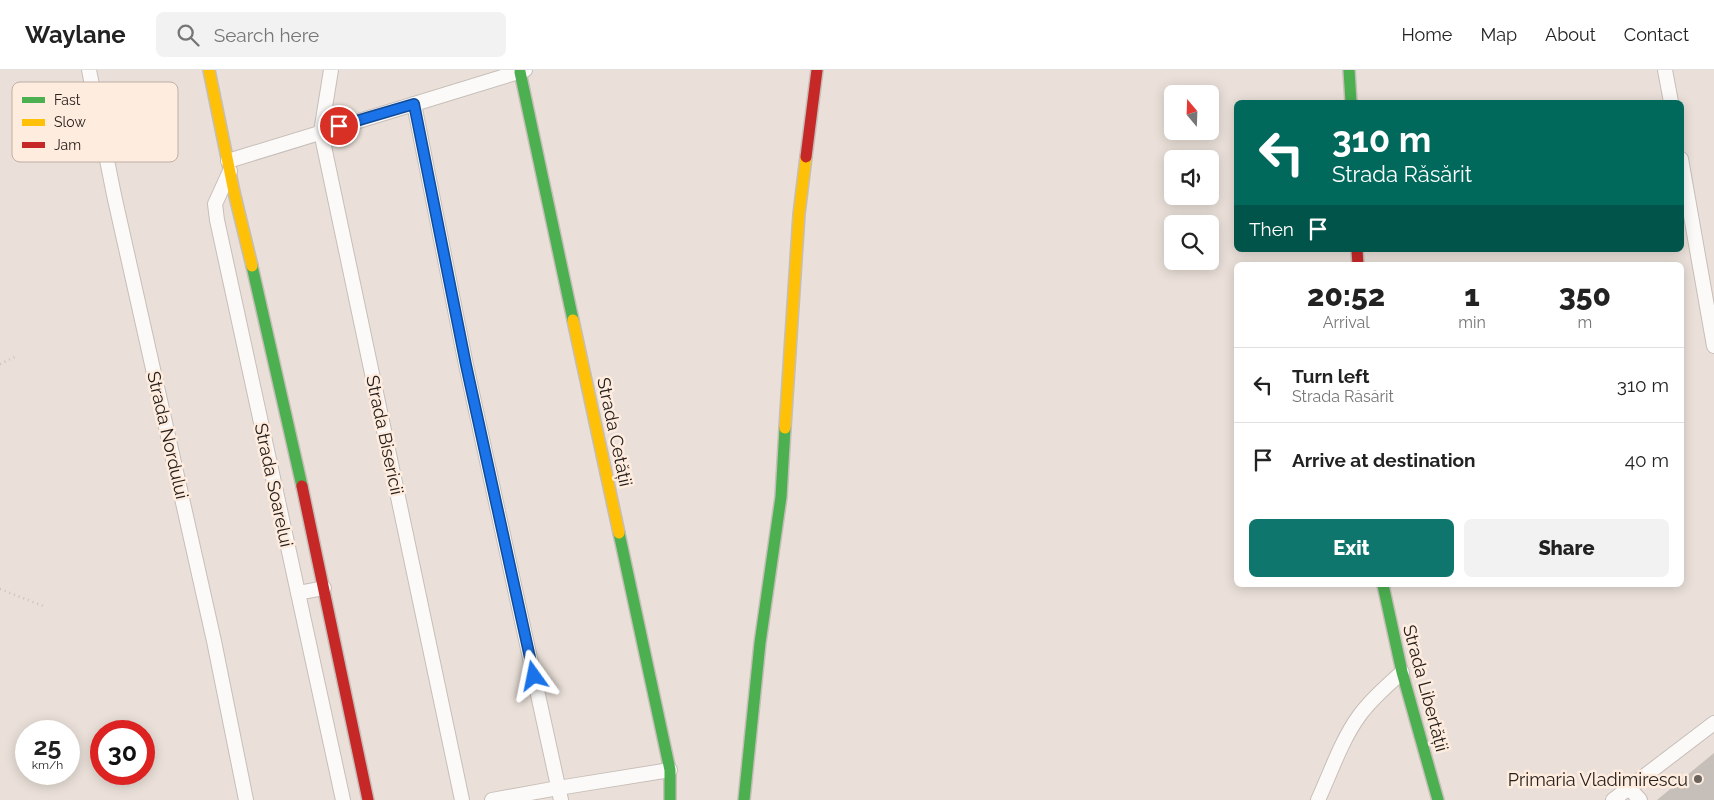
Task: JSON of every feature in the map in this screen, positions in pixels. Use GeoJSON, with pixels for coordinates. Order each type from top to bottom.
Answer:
{"type":"FeatureCollection","features":[{"type":"Feature","properties":{"kind":"street","name":"Strada Soarelui"},"geometry":{"type":"LineString","coordinates":[[209,70],[324,588],[368,800]]}},
{"type":"Feature","properties":{"kind":"street","name":"Strada Bisericii"},"geometry":{"type":"LineString","coordinates":[[331,70],[321,132],[462,800]]}},
{"type":"Feature","properties":{"kind":"street"},"geometry":{"type":"LineString","coordinates":[[744,800],[760,643],[781,498],[799,214],[817,70]]}},
{"type":"Feature","properties":{"kind":"street"},"geometry":{"type":"LineString","coordinates":[[1349,70],[1351,100]]}},
{"type":"Feature","properties":{"kind":"street"},"geometry":{"type":"LineString","coordinates":[[1665,70],[1671,100]]}},
{"type":"Feature","properties":{"kind":"street"},"geometry":{"type":"LineString","coordinates":[[229,166],[321,132],[522,71]]}},
{"type":"Feature","properties":{"kind":"street","name":"Strada Cetății"},"geometry":{"type":"LineString","coordinates":[[522,71],[670,770],[670,800]]}},
{"type":"Feature","properties":{"kind":"street"},"geometry":{"type":"LineString","coordinates":[[414,104],[466,365],[560,794]]}},
{"type":"Feature","properties":{"kind":"street","name":"Strada Nordului"},"geometry":{"type":"LineString","coordinates":[[107,162],[214,641],[246,800]]}},
{"type":"Feature","properties":{"kind":"street","name":"Strada Soarelui"},"geometry":{"type":"LineString","coordinates":[[229,166],[215,204],[217,220],[343,800]]}},
{"type":"Feature","properties":{"kind":"street"},"geometry":{"type":"LineString","coordinates":[[1684,176],[1714,346]]}},
{"type":"Feature","properties":{"kind":"street","name":"Strada Libertății"},"geometry":{"type":"LineString","coordinates":[[1383,587],[1402,672],[1438,800]]}},
{"type":"Feature","properties":{"kind":"street"},"geometry":{"type":"LineString","coordinates":[[298,593],[324,588]]}},
{"type":"Feature","properties":{"kind":"street"},"geometry":{"type":"LineString","coordinates":[[1318,800],[1348,734],[1358,718],[1378,694],[1402,672]]}},
{"type":"Feature","properties":{"kind":"street"},"geometry":{"type":"LineString","coordinates":[[1613,800],[1714,722]]}},
{"type":"Feature","properties":{"kind":"street"},"geometry":{"type":"LineString","coordinates":[[492,800],[560,794],[670,770]]}},
{"type":"Feature","properties":{"kind":"street"},"geometry":{"type":"LineString","coordinates":[[1629,788],[1640,800]]}},
{"type":"Feature","properties":{"kind":"path"},"geometry":{"type":"LineString","coordinates":[[0,364],[18,356]]}},
{"type":"Feature","properties":{"kind":"path"},"geometry":{"type":"LineString","coordinates":[[0,589],[43,606]]}},
{"type":"Feature","properties":{"kind":"building","name":"Primaria Vladimirescu"},"geometry":{"type":"Polygon","coordinates":[[[1714,753],[1714,800],[1657,800],[1714,753]]]}},
{"type":"Feature","properties":{"kind":"traffic: fast"},"geometry":{"type":"LineString","coordinates":[[1349,70],[1351,100]]}},
{"type":"Feature","properties":{"kind":"traffic: fast"},"geometry":{"type":"LineString","coordinates":[[520,72],[573,320]]}},
{"type":"Feature","properties":{"kind":"traffic: fast"},"geometry":{"type":"LineString","coordinates":[[252,266],[302,486]]}},
{"type":"Feature","properties":{"kind":"traffic: fast"},"geometry":{"type":"LineString","coordinates":[[744,800],[760,643],[781,497],[785,428]]}},
{"type":"Feature","properties":{"kind":"traffic: fast"},"geometry":{"type":"LineString","coordinates":[[619,533],[670,770],[670,800]]}},
{"type":"Feature","properties":{"kind":"traffic: fast"},"geometry":{"type":"LineString","coordinates":[[1383,587],[1402,672],[1438,800]]}},
{"type":"Feature","properties":{"kind":"traffic: slow"},"geometry":{"type":"LineString","coordinates":[[209,70],[234,192],[252,266]]}},
{"type":"Feature","properties":{"kind":"traffic: slow"},"geometry":{"type":"LineString","coordinates":[[785,428],[799,214],[806,157]]}},
{"type":"Feature","properties":{"kind":"traffic: slow"},"geometry":{"type":"LineString","coordinates":[[573,320],[619,533]]}},
{"type":"Feature","properties":{"kind":"traffic: jam"},"geometry":{"type":"LineString","coordinates":[[806,157],[817,70]]}},
{"type":"Feature","properties":{"kind":"traffic: jam"},"geometry":{"type":"LineString","coordinates":[[1357,252],[1358,262]]}},
{"type":"Feature","properties":{"kind":"traffic: jam"},"geometry":{"type":"LineString","coordinates":[[302,486],[368,800]]}},
{"type":"Feature","properties":{"kind":"place","name":"Primaria Vladimirescu"},"geometry":{"type":"Point","coordinates":[1698,779]}},
{"type":"Feature","properties":{"kind":"route"},"geometry":{"type":"LineString","coordinates":[[339,126],[414,104],[466,365],[534,676]]}}]}
